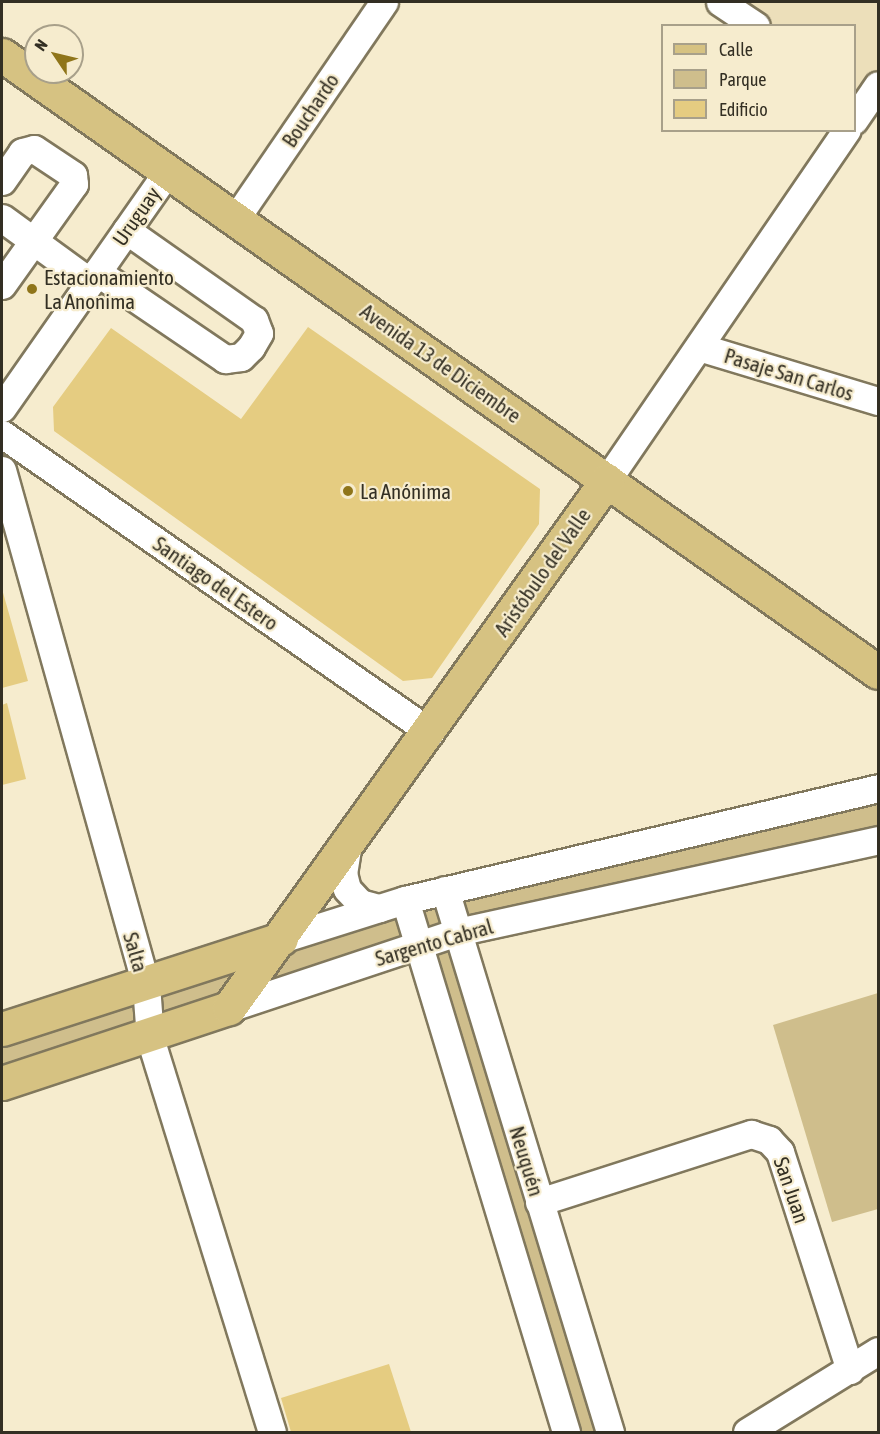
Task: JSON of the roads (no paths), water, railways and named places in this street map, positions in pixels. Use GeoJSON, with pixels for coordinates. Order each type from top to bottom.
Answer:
{"type":"FeatureCollection","features":[{"type":"Feature","properties":{"kind":"main road","name":"Avenida 13 de Diciembre"},"geometry":{"type":"LineString","coordinates":[[2,55],[879,672]]}},
{"type":"Feature","properties":{"kind":"main road","name":"Aristóbulo del Valle"},"geometry":{"type":"LineString","coordinates":[[229,1008],[347,849],[607,480]]}},
{"type":"Feature","properties":{"kind":"main road"},"geometry":{"type":"LineString","coordinates":[[2,1029],[146,985],[281,939]]}},
{"type":"Feature","properties":{"kind":"main road","name":"Sargento Cabral"},"geometry":{"type":"LineString","coordinates":[[2,1083],[150,1038],[229,1008]]}},
{"type":"Feature","properties":{"kind":"street","name":"Bouchardo"},"geometry":{"type":"LineString","coordinates":[[236,218],[384,2]]}},
{"type":"Feature","properties":{"kind":"street"},"geometry":{"type":"LineString","coordinates":[[720,2],[753,24]]}},
{"type":"Feature","properties":{"kind":"street","name":"Aristóbulo del Valle"},"geometry":{"type":"LineString","coordinates":[[607,480],[846,132]]}},
{"type":"Feature","properties":{"kind":"street"},"geometry":{"type":"LineString","coordinates":[[2,182],[22,152],[34,149],[73,175],[74,184],[2,285]]}},
{"type":"Feature","properties":{"kind":"street","name":"Uruguay"},"geometry":{"type":"LineString","coordinates":[[2,408],[167,172]]}},
{"type":"Feature","properties":{"kind":"street"},"geometry":{"type":"LineString","coordinates":[[2,218],[32,241],[225,359],[241,357],[251,347],[259,333],[254,320],[126,230]]}},
{"type":"Feature","properties":{"kind":"street","name":"Pasaje San Carlos"},"geometry":{"type":"LineString","coordinates":[[699,347],[879,401]]}},
{"type":"Feature","properties":{"kind":"street","name":"Santiago del Estero"},"geometry":{"type":"LineString","coordinates":[[2,434],[430,732]]}},
{"type":"Feature","properties":{"kind":"street","name":"Salta"},"geometry":{"type":"LineString","coordinates":[[2,470],[146,985],[150,1038],[272,1432]]}},
{"type":"Feature","properties":{"kind":"street"},"geometry":{"type":"LineString","coordinates":[[281,939],[405,900],[879,788]]}},
{"type":"Feature","properties":{"kind":"street","name":"Sargento Cabral"},"geometry":{"type":"LineString","coordinates":[[229,1008],[418,943],[879,840]]}},
{"type":"Feature","properties":{"kind":"street"},"geometry":{"type":"LineString","coordinates":[[347,849],[343,873],[347,889],[360,903],[379,908]]}},
{"type":"Feature","properties":{"kind":"street","name":"Neuquén"},"geometry":{"type":"LineString","coordinates":[[445,890],[610,1432]]}},
{"type":"Feature","properties":{"kind":"street","name":"Neuquén"},"geometry":{"type":"LineString","coordinates":[[405,900],[566,1432]]}},
{"type":"Feature","properties":{"kind":"street","name":"San Juan"},"geometry":{"type":"LineString","coordinates":[[539,1202],[751,1134],[769,1140],[780,1152],[850,1370]]}},
{"type":"Feature","properties":{"kind":"street"},"geometry":{"type":"LineString","coordinates":[[747,1432],[877,1356]]}},
{"type":"Feature","properties":{"kind":"place","name":"Estacionamiento La Anonima"},"geometry":{"type":"Point","coordinates":[32,289]}},
{"type":"Feature","properties":{"kind":"place","name":"La Anónima"},"geometry":{"type":"Point","coordinates":[348,491]}}]}
